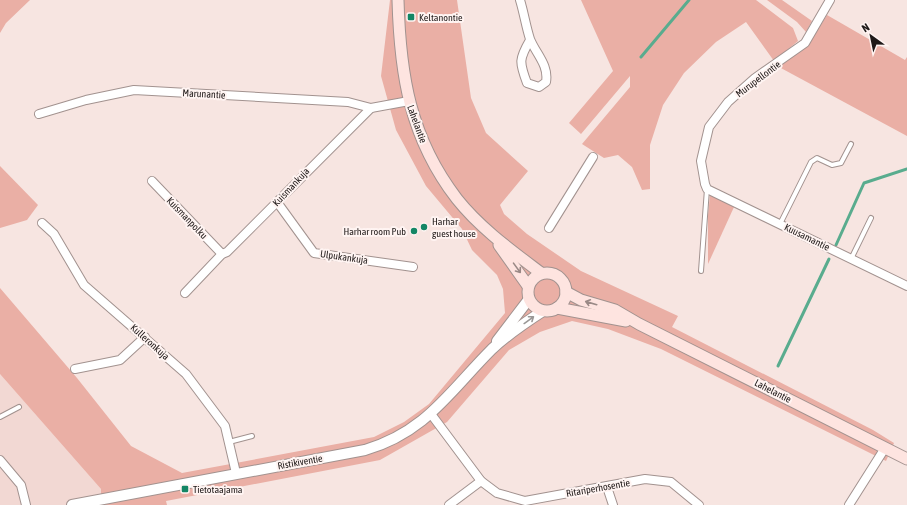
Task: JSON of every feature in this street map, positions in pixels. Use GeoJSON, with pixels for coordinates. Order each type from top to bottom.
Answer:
{"type":"FeatureCollection","features":[{"type":"Feature","properties":{"kind":"main road","name":"Lahelantie"},"geometry":{"type":"LineString","coordinates":[[398,0],[403,76],[417,129],[433,164],[458,199],[487,229],[519,270],[528,286]]}},
{"type":"Feature","properties":{"kind":"main road","name":"Lahelantie"},"geometry":{"type":"LineString","coordinates":[[487,229],[541,273]]}},
{"type":"Feature","properties":{"kind":"main road"},"geometry":{"type":"LineString","coordinates":[[547,272],[559,276],[566,286],[564,301],[557,308],[543,311],[534,306],[529,299],[528,286],[533,278],[541,273],[547,272]]}},
{"type":"Feature","properties":{"kind":"main road","name":"Lahelantie"},"geometry":{"type":"LineString","coordinates":[[566,292],[581,300],[615,310],[639,324],[907,459]]}},
{"type":"Feature","properties":{"kind":"main road","name":"Lahelantie"},"geometry":{"type":"LineString","coordinates":[[557,308],[611,317],[639,324]]}},
{"type":"Feature","properties":{"kind":"street"},"geometry":{"type":"LineString","coordinates":[[520,0],[530,40],[540,56],[547,75],[546,82],[539,87],[527,83],[520,67],[521,56],[530,40]]}},
{"type":"Feature","properties":{"kind":"street","name":"Murupellontie"},"geometry":{"type":"LineString","coordinates":[[707,189],[704,184],[701,161],[709,127],[728,102],[755,78],[783,60],[805,43],[830,0]]}},
{"type":"Feature","properties":{"kind":"street","name":"Marunantie"},"geometry":{"type":"LineString","coordinates":[[39,114],[86,100],[134,90],[348,102],[371,108]]}},
{"type":"Feature","properties":{"kind":"street"},"geometry":{"type":"LineString","coordinates":[[371,108],[409,101]]}},
{"type":"Feature","properties":{"kind":"street","name":"Kuismankuja"},"geometry":{"type":"LineString","coordinates":[[185,293],[222,254],[227,252],[313,164],[371,108]]}},
{"type":"Feature","properties":{"kind":"street"},"geometry":{"type":"LineString","coordinates":[[550,228],[593,157]]}},
{"type":"Feature","properties":{"kind":"street","name":"Kuismanpolku"},"geometry":{"type":"LineString","coordinates":[[152,181],[222,254]]}},
{"type":"Feature","properties":{"kind":"street","name":"Kuusamantie"},"geometry":{"type":"LineString","coordinates":[[707,189],[907,286]]}},
{"type":"Feature","properties":{"kind":"street","name":"Ulpukankuja"},"geometry":{"type":"LineString","coordinates":[[277,202],[314,253],[413,266]]}},
{"type":"Feature","properties":{"kind":"street","name":"Kulleronkuja"},"geometry":{"type":"LineString","coordinates":[[42,224],[54,234],[84,285],[186,374],[225,426],[236,473]]}},
{"type":"Feature","properties":{"kind":"street","name":"Ristikiventie"},"geometry":{"type":"LineString","coordinates":[[72,505],[365,450],[385,444],[409,431],[431,414],[493,348],[529,299]]}},
{"type":"Feature","properties":{"kind":"street","name":"Ristikiventie"},"geometry":{"type":"LineString","coordinates":[[493,348],[543,311]]}},
{"type":"Feature","properties":{"kind":"street"},"geometry":{"type":"LineString","coordinates":[[75,369],[120,360],[145,337]]}},
{"type":"Feature","properties":{"kind":"street","name":"Ritariperhosentie"},"geometry":{"type":"LineString","coordinates":[[431,414],[481,481],[496,493],[525,501],[645,479],[671,482],[698,505]]}},
{"type":"Feature","properties":{"kind":"street"},"geometry":{"type":"LineString","coordinates":[[849,505],[885,448]]}},
{"type":"Feature","properties":{"kind":"street"},"geometry":{"type":"LineString","coordinates":[[0,460],[21,485],[26,505]]}},
{"type":"Feature","properties":{"kind":"street"},"geometry":{"type":"LineString","coordinates":[[449,505],[481,481]]}},
{"type":"Feature","properties":{"kind":"street"},"geometry":{"type":"LineString","coordinates":[[608,487],[613,505]]}},
{"type":"Feature","properties":{"kind":"lane"},"geometry":{"type":"LineString","coordinates":[[780,224],[811,162],[817,158],[832,165],[841,163],[851,144]]}},
{"type":"Feature","properties":{"kind":"lane"},"geometry":{"type":"LineString","coordinates":[[702,271],[707,189]]}},
{"type":"Feature","properties":{"kind":"lane"},"geometry":{"type":"LineString","coordinates":[[851,259],[871,218]]}},
{"type":"Feature","properties":{"kind":"lane"},"geometry":{"type":"LineString","coordinates":[[0,417],[19,407]]}},
{"type":"Feature","properties":{"kind":"lane"},"geometry":{"type":"LineString","coordinates":[[229,442],[252,436]]}},
{"type":"Feature","properties":{"kind":"shaded area"},"geometry":{"type":"Polygon","coordinates":[[[0,0],[30,0],[6,23],[0,33],[0,0]]]}},
{"type":"Feature","properties":{"kind":"shaded area"},"geometry":{"type":"Polygon","coordinates":[[[390,0],[457,0],[471,98],[486,133],[528,171],[500,205],[504,214],[527,234],[581,271],[678,316],[672,327],[873,430],[894,443],[886,461],[661,349],[608,329],[572,321],[540,332],[509,350],[447,422],[380,460],[166,501],[167,505],[101,505],[101,489],[0,374],[0,288],[77,378],[131,446],[182,473],[374,437],[404,422],[429,404],[505,313],[503,289],[497,275],[472,250],[462,229],[426,186],[396,130],[381,76],[390,0]]]}},
{"type":"Feature","properties":{"kind":"shaded area"},"geometry":{"type":"Polygon","coordinates":[[[581,0],[756,0],[793,28],[798,41],[774,61],[746,22],[716,42],[684,73],[663,105],[650,145],[650,189],[642,190],[632,167],[618,155],[604,158],[582,144],[630,87],[630,76],[581,134],[569,123],[613,71],[581,0]]]}},
{"type":"Feature","properties":{"kind":"shaded area"},"geometry":{"type":"Polygon","coordinates":[[[767,0],[782,0],[812,21],[806,32],[797,22],[767,0]]]}},
{"type":"Feature","properties":{"kind":"shaded area"},"geometry":{"type":"Polygon","coordinates":[[[827,15],[905,60],[907,57],[907,136],[779,67],[808,45],[827,15]]]}},
{"type":"Feature","properties":{"kind":"shaded area"},"geometry":{"type":"Polygon","coordinates":[[[0,166],[38,205],[27,220],[0,228],[0,166]]]}},
{"type":"Feature","properties":{"kind":"shaded area"},"geometry":{"type":"Polygon","coordinates":[[[710,195],[734,207],[708,264],[708,215],[710,195]]]}},
{"type":"Feature","properties":{"kind":"shaded area"},"geometry":{"type":"Polygon","coordinates":[[[0,374],[101,489],[101,505],[0,505],[0,374]]]}},
{"type":"Feature","properties":{"kind":"waterway"},"geometry":{"type":"LineString","coordinates":[[641,57],[689,0]]}},
{"type":"Feature","properties":{"kind":"waterway"},"geometry":{"type":"LineString","coordinates":[[836,245],[864,183],[907,169]]}},
{"type":"Feature","properties":{"kind":"waterway"},"geometry":{"type":"LineString","coordinates":[[778,366],[829,259]]}},
{"type":"Feature","properties":{"kind":"place","name":"Keltanontie"},"geometry":{"type":"Point","coordinates":[411,17]}},
{"type":"Feature","properties":{"kind":"place","name":"Harhar guest house"},"geometry":{"type":"Point","coordinates":[424,227]}},
{"type":"Feature","properties":{"kind":"place","name":"Harhar room Pub"},"geometry":{"type":"Point","coordinates":[414,231]}},
{"type":"Feature","properties":{"kind":"place","name":"Tietotaajama"},"geometry":{"type":"Point","coordinates":[185,489]}}]}
